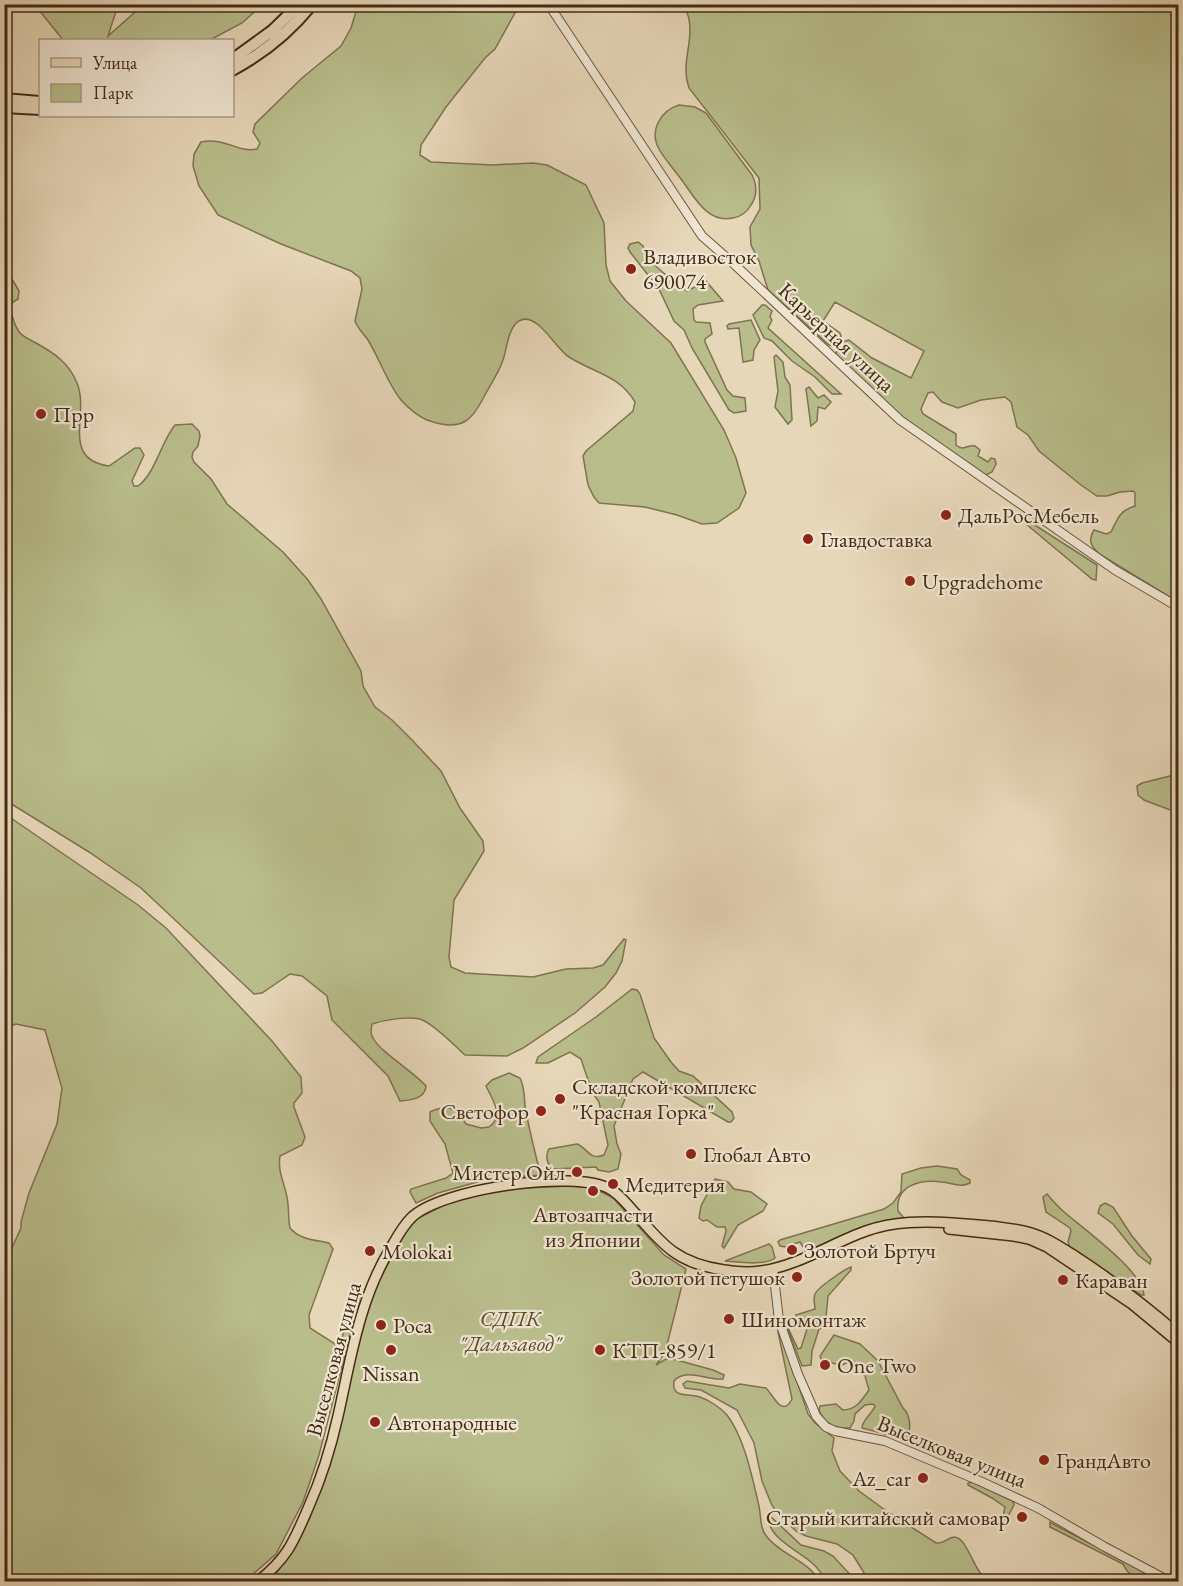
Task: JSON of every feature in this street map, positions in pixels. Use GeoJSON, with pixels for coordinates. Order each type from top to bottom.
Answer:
{"type":"FeatureCollection","features":[{"type":"Feature","properties":{"kind":"highway"},"geometry":{"type":"LineString","coordinates":[[234,59],[272,31],[300,4]]}},
{"type":"Feature","properties":{"kind":"highway"},"geometry":{"type":"LineString","coordinates":[[234,69],[268,46],[296,22],[312,4]]}},
{"type":"Feature","properties":{"kind":"highway"},"geometry":{"type":"LineString","coordinates":[[4,99],[39,102]]}},
{"type":"Feature","properties":{"kind":"highway"},"geometry":{"type":"LineString","coordinates":[[4,107],[39,109]]}},
{"type":"Feature","properties":{"kind":"main road","name":"Выселковая улица"},"geometry":{"type":"LineString","coordinates":[[257,1581],[272,1570],[287,1554],[302,1524],[327,1459],[366,1297],[383,1261],[403,1228],[414,1215],[447,1199],[488,1188],[540,1182],[588,1181],[604,1186],[618,1195],[669,1251],[690,1263],[707,1268],[747,1272],[774,1271]]}},
{"type":"Feature","properties":{"kind":"main road","name":"Выселковая улица"},"geometry":{"type":"LineString","coordinates":[[264,1581],[281,1568],[290,1557],[318,1494],[340,1426],[370,1299],[396,1246],[416,1218],[447,1203],[492,1191],[582,1185],[609,1194],[616,1199],[664,1254],[690,1269],[716,1275],[751,1278],[774,1271]]}},
{"type":"Feature","properties":{"kind":"main road"},"geometry":{"type":"LineString","coordinates":[[774,1271],[865,1231],[891,1225],[928,1221],[1016,1230],[1044,1238],[1076,1257],[1128,1292],[1179,1334]]}},
{"type":"Feature","properties":{"kind":"main road"},"geometry":{"type":"LineString","coordinates":[[774,1271],[873,1234],[898,1229],[938,1227],[1014,1236],[1029,1239],[1047,1247],[1094,1277],[1179,1342]]}},
{"type":"Feature","properties":{"kind":"street","name":"Карьерная улица"},"geometry":{"type":"LineString","coordinates":[[554,11],[668,186],[709,243],[900,420],[1115,570],[1179,607]]}},
{"type":"Feature","properties":{"kind":"street","name":"Выселковая улица"},"geometry":{"type":"LineString","coordinates":[[774,1271],[776,1301],[785,1338],[816,1416],[826,1427],[835,1431],[885,1441],[982,1482],[1038,1508],[1105,1547],[1171,1581]]}},
{"type":"Feature","properties":{"kind":"green space"},"geometry":{"type":"Polygon","coordinates":[[[35,5],[118,5],[108,36],[143,5],[262,5],[242,23],[212,39],[62,39],[35,5]]]}},
{"type":"Feature","properties":{"kind":"green space"},"geometry":{"type":"Polygon","coordinates":[[[358,5],[517,5],[495,49],[485,58],[446,107],[421,145],[420,155],[431,162],[547,165],[586,185],[604,223],[606,265],[610,281],[626,301],[671,343],[724,430],[736,458],[746,493],[739,508],[717,523],[702,524],[645,507],[599,503],[588,485],[583,456],[633,411],[635,402],[629,393],[614,380],[569,357],[540,327],[527,319],[521,320],[513,327],[500,369],[471,417],[459,424],[451,425],[422,418],[396,394],[368,340],[356,324],[362,289],[360,278],[351,271],[281,244],[218,215],[199,186],[193,166],[194,154],[201,142],[210,141],[244,149],[257,149],[260,143],[253,132],[255,124],[302,78],[341,46],[351,28],[358,5]]]}},
{"type":"Feature","properties":{"kind":"green space"},"geometry":{"type":"Polygon","coordinates":[[[684,5],[1178,5],[1178,602],[1101,555],[1092,544],[1091,538],[1094,530],[1106,534],[1111,532],[1122,513],[1135,506],[1133,491],[1097,496],[1081,485],[1039,451],[1028,435],[1017,427],[1011,402],[1005,397],[981,400],[958,408],[942,402],[933,392],[928,393],[921,409],[923,414],[956,434],[956,445],[959,447],[975,446],[980,450],[978,456],[988,462],[991,458],[995,459],[996,464],[992,472],[982,474],[903,418],[835,354],[845,341],[849,340],[872,358],[911,378],[924,351],[835,302],[823,321],[841,336],[832,346],[829,345],[768,290],[759,261],[751,245],[750,227],[760,209],[759,178],[689,88],[686,62],[690,28],[689,17],[684,5]]]}},
{"type":"Feature","properties":{"kind":"green space"},"geometry":{"type":"Polygon","coordinates":[[[679,105],[695,107],[706,113],[752,175],[755,183],[754,198],[749,208],[741,215],[724,219],[709,213],[696,200],[659,149],[655,135],[658,122],[666,112],[679,105]]]}},
{"type":"Feature","properties":{"kind":"green space"},"geometry":{"type":"Polygon","coordinates":[[[638,242],[643,246],[654,265],[687,291],[706,281],[723,301],[698,305],[693,309],[694,320],[710,323],[712,334],[705,339],[705,342],[727,390],[733,396],[745,398],[746,411],[734,413],[729,410],[692,348],[684,330],[674,321],[659,289],[630,252],[628,248],[630,244],[638,242]]]}},
{"type":"Feature","properties":{"kind":"green space"},"geometry":{"type":"Polygon","coordinates":[[[5,267],[19,291],[18,299],[10,308],[18,330],[60,359],[70,370],[77,383],[81,408],[81,445],[85,454],[94,462],[109,466],[135,448],[140,448],[144,455],[132,481],[134,486],[138,486],[149,474],[175,425],[192,424],[199,431],[200,436],[198,446],[193,452],[194,462],[211,479],[227,504],[283,552],[308,580],[361,671],[363,686],[375,707],[392,720],[441,771],[460,808],[483,841],[484,851],[454,900],[449,957],[451,967],[465,973],[533,977],[566,969],[593,968],[603,965],[624,939],[626,940],[622,961],[616,973],[605,987],[575,1013],[507,1056],[465,1055],[437,1030],[420,1019],[396,1019],[372,1024],[371,1035],[377,1044],[426,1086],[420,1096],[400,1101],[388,1076],[332,1020],[327,996],[302,976],[290,974],[262,993],[254,994],[141,888],[89,852],[5,800],[5,267]]]}},
{"type":"Feature","properties":{"kind":"green space"},"geometry":{"type":"Polygon","coordinates":[[[762,305],[772,311],[770,317],[772,320],[768,328],[841,394],[832,394],[772,341],[764,338],[753,315],[762,305]]]}},
{"type":"Feature","properties":{"kind":"green space"},"geometry":{"type":"Polygon","coordinates":[[[751,320],[760,340],[754,350],[753,360],[743,362],[739,328],[728,329],[727,326],[751,320]]]}},
{"type":"Feature","properties":{"kind":"green space"},"geometry":{"type":"Polygon","coordinates":[[[776,355],[783,362],[785,377],[790,385],[792,420],[788,424],[775,407],[778,391],[774,357],[776,355]]]}},
{"type":"Feature","properties":{"kind":"green space"},"geometry":{"type":"Polygon","coordinates":[[[809,387],[818,398],[824,395],[831,402],[825,409],[818,407],[817,421],[811,426],[806,389],[809,387]]]}},
{"type":"Feature","properties":{"kind":"green space"},"geometry":{"type":"Polygon","coordinates":[[[1027,520],[1097,565],[1096,580],[1026,524],[1027,520]]]}},
{"type":"Feature","properties":{"kind":"green space"},"geometry":{"type":"Polygon","coordinates":[[[1178,774],[1178,813],[1144,800],[1138,795],[1137,786],[1142,783],[1178,774]]]}},
{"type":"Feature","properties":{"kind":"green space"},"geometry":{"type":"Polygon","coordinates":[[[5,814],[138,905],[166,928],[272,1041],[301,1077],[302,1093],[294,1103],[294,1107],[305,1137],[302,1145],[280,1156],[279,1163],[287,1198],[289,1225],[298,1235],[329,1243],[333,1249],[309,1315],[310,1328],[335,1344],[340,1343],[357,1294],[360,1296],[319,1455],[303,1502],[276,1554],[245,1581],[5,1581],[5,1263],[21,1228],[29,1193],[57,1124],[62,1088],[45,1030],[16,1024],[5,1028],[5,814]]]}},
{"type":"Feature","properties":{"kind":"green space"},"geometry":{"type":"Polygon","coordinates":[[[632,989],[637,990],[640,994],[654,1038],[671,1062],[679,1071],[693,1076],[732,1112],[734,1118],[728,1122],[643,1072],[633,1079],[614,1126],[621,1154],[618,1169],[609,1172],[598,1170],[596,1167],[553,1169],[547,1160],[549,1149],[577,1144],[592,1155],[599,1156],[604,1155],[608,1145],[599,1102],[594,1095],[581,1059],[570,1052],[548,1063],[536,1063],[538,1057],[632,989]]]}},
{"type":"Feature","properties":{"kind":"green space"},"geometry":{"type":"Polygon","coordinates":[[[509,1073],[520,1078],[523,1085],[528,1123],[541,1175],[488,1179],[438,1193],[416,1203],[410,1192],[411,1189],[446,1178],[453,1173],[445,1144],[430,1121],[430,1112],[442,1108],[451,1109],[459,1114],[466,1124],[481,1128],[489,1127],[494,1123],[497,1113],[486,1086],[492,1080],[509,1073]]]}},
{"type":"Feature","properties":{"kind":"green space"},"geometry":{"type":"Polygon","coordinates":[[[937,1166],[957,1169],[961,1175],[970,1180],[970,1183],[960,1185],[934,1181],[918,1183],[901,1195],[898,1211],[904,1218],[902,1220],[855,1230],[811,1250],[803,1247],[800,1242],[786,1247],[780,1246],[778,1242],[884,1209],[893,1203],[901,1192],[902,1174],[937,1166]]]}},
{"type":"Feature","properties":{"kind":"green space"},"geometry":{"type":"Polygon","coordinates":[[[715,1179],[728,1182],[734,1189],[751,1192],[767,1204],[763,1211],[738,1225],[724,1248],[722,1246],[725,1227],[717,1227],[699,1218],[701,1206],[715,1179]]]}},
{"type":"Feature","properties":{"kind":"green space","name":"СДПК \"Дальзавод\""},"geometry":{"type":"Polygon","coordinates":[[[569,1186],[593,1189],[614,1199],[664,1255],[686,1269],[665,1353],[656,1365],[666,1359],[673,1359],[724,1375],[723,1379],[713,1379],[684,1375],[674,1381],[675,1391],[707,1400],[727,1415],[739,1435],[747,1459],[765,1534],[780,1549],[809,1568],[819,1581],[268,1582],[274,1578],[305,1523],[345,1394],[374,1289],[407,1230],[417,1219],[446,1204],[481,1193],[503,1189],[569,1186]]]}},
{"type":"Feature","properties":{"kind":"green space"},"geometry":{"type":"Polygon","coordinates":[[[1047,1194],[1061,1209],[1123,1262],[1141,1285],[1144,1295],[1070,1247],[1068,1242],[1070,1228],[1046,1212],[1043,1197],[1047,1194]]]}},
{"type":"Feature","properties":{"kind":"green space"},"geometry":{"type":"Polygon","coordinates":[[[1105,1203],[1113,1207],[1151,1259],[1150,1264],[1138,1255],[1113,1224],[1098,1213],[1100,1206],[1105,1203]]]}},
{"type":"Feature","properties":{"kind":"green space"},"geometry":{"type":"Polygon","coordinates":[[[769,1244],[775,1258],[771,1260],[751,1263],[725,1261],[769,1244]]]}},
{"type":"Feature","properties":{"kind":"green space"},"geometry":{"type":"Polygon","coordinates":[[[851,1267],[851,1270],[828,1296],[825,1327],[819,1329],[812,1351],[811,1365],[802,1366],[783,1317],[798,1349],[801,1348],[808,1326],[796,1315],[815,1309],[814,1298],[817,1291],[851,1267]]]}},
{"type":"Feature","properties":{"kind":"green space"},"geometry":{"type":"Polygon","coordinates":[[[780,1331],[808,1414],[815,1423],[834,1438],[832,1451],[840,1471],[859,1491],[936,1543],[954,1537],[959,1539],[983,1577],[989,1581],[869,1581],[853,1555],[837,1544],[796,1531],[776,1512],[762,1481],[754,1443],[737,1410],[701,1390],[685,1388],[683,1384],[687,1381],[729,1388],[740,1384],[766,1388],[778,1404],[785,1406],[792,1399],[778,1332],[780,1331]]]}},
{"type":"Feature","properties":{"kind":"green space"},"geometry":{"type":"Polygon","coordinates":[[[834,1335],[860,1344],[878,1361],[908,1415],[910,1427],[908,1440],[862,1428],[875,1406],[873,1404],[865,1405],[855,1414],[850,1428],[831,1425],[821,1415],[820,1406],[836,1404],[843,1410],[848,1410],[858,1404],[869,1390],[865,1376],[853,1361],[841,1366],[821,1359],[820,1356],[834,1335]]]}},
{"type":"Feature","properties":{"kind":"green space"},"geometry":{"type":"Polygon","coordinates":[[[972,1482],[1013,1501],[1014,1505],[1006,1520],[1003,1517],[1005,1507],[968,1485],[972,1482]]]}},
{"type":"Feature","properties":{"kind":"green space"},"geometry":{"type":"Polygon","coordinates":[[[769,1515],[801,1545],[824,1551],[833,1556],[856,1581],[826,1581],[814,1565],[777,1536],[769,1523],[769,1515]]]}},
{"type":"Feature","properties":{"kind":"green space"},"geometry":{"type":"Polygon","coordinates":[[[1050,1522],[1163,1581],[1144,1581],[1135,1578],[1130,1575],[1123,1564],[1050,1527],[1050,1522]]]}},
{"type":"Feature","properties":{"kind":"place","name":"Владивосток 690074"},"geometry":{"type":"Point","coordinates":[631,269]}},
{"type":"Feature","properties":{"kind":"place","name":"Прр"},"geometry":{"type":"Point","coordinates":[41,414]}},
{"type":"Feature","properties":{"kind":"place","name":"ДальРосМебель"},"geometry":{"type":"Point","coordinates":[946,515]}},
{"type":"Feature","properties":{"kind":"place","name":"Главдоставка"},"geometry":{"type":"Point","coordinates":[808,539]}},
{"type":"Feature","properties":{"kind":"place","name":"Upgradehome"},"geometry":{"type":"Point","coordinates":[910,581]}},
{"type":"Feature","properties":{"kind":"place","name":"Складской комплекс \"Красная Горка\""},"geometry":{"type":"Point","coordinates":[560,1099]}},
{"type":"Feature","properties":{"kind":"place","name":"Светофор"},"geometry":{"type":"Point","coordinates":[541,1111]}},
{"type":"Feature","properties":{"kind":"place","name":"Глобал Авто"},"geometry":{"type":"Point","coordinates":[691,1154]}},
{"type":"Feature","properties":{"kind":"place","name":"Мистер Ойл"},"geometry":{"type":"Point","coordinates":[577,1172]}},
{"type":"Feature","properties":{"kind":"place","name":"Медитерия"},"geometry":{"type":"Point","coordinates":[613,1184]}},
{"type":"Feature","properties":{"kind":"place","name":"Автозапчасти из Японии"},"geometry":{"type":"Point","coordinates":[593,1191]}},
{"type":"Feature","properties":{"kind":"place","name":"Золотой Бртуч"},"geometry":{"type":"Point","coordinates":[792,1250]}},
{"type":"Feature","properties":{"kind":"place","name":"Molokai"},"geometry":{"type":"Point","coordinates":[370,1251]}},
{"type":"Feature","properties":{"kind":"place","name":"Золотой петушок"},"geometry":{"type":"Point","coordinates":[797,1277]}},
{"type":"Feature","properties":{"kind":"place","name":"Караван"},"geometry":{"type":"Point","coordinates":[1063,1280]}},
{"type":"Feature","properties":{"kind":"place","name":"Шиномонтаж"},"geometry":{"type":"Point","coordinates":[729,1319]}},
{"type":"Feature","properties":{"kind":"place","name":"Роса"},"geometry":{"type":"Point","coordinates":[381,1325]}},
{"type":"Feature","properties":{"kind":"place","name":"Nissan"},"geometry":{"type":"Point","coordinates":[391,1350]}},
{"type":"Feature","properties":{"kind":"place","name":"КТП-859/1"},"geometry":{"type":"Point","coordinates":[600,1350]}},
{"type":"Feature","properties":{"kind":"place","name":"One Two"},"geometry":{"type":"Point","coordinates":[825,1365]}},
{"type":"Feature","properties":{"kind":"place","name":"Автонародные"},"geometry":{"type":"Point","coordinates":[375,1422]}},
{"type":"Feature","properties":{"kind":"place","name":"ГрандАвто"},"geometry":{"type":"Point","coordinates":[1044,1460]}},
{"type":"Feature","properties":{"kind":"place","name":"Az_car"},"geometry":{"type":"Point","coordinates":[923,1478]}},
{"type":"Feature","properties":{"kind":"place","name":"Старый китайский самовар"},"geometry":{"type":"Point","coordinates":[1022,1517]}}]}
